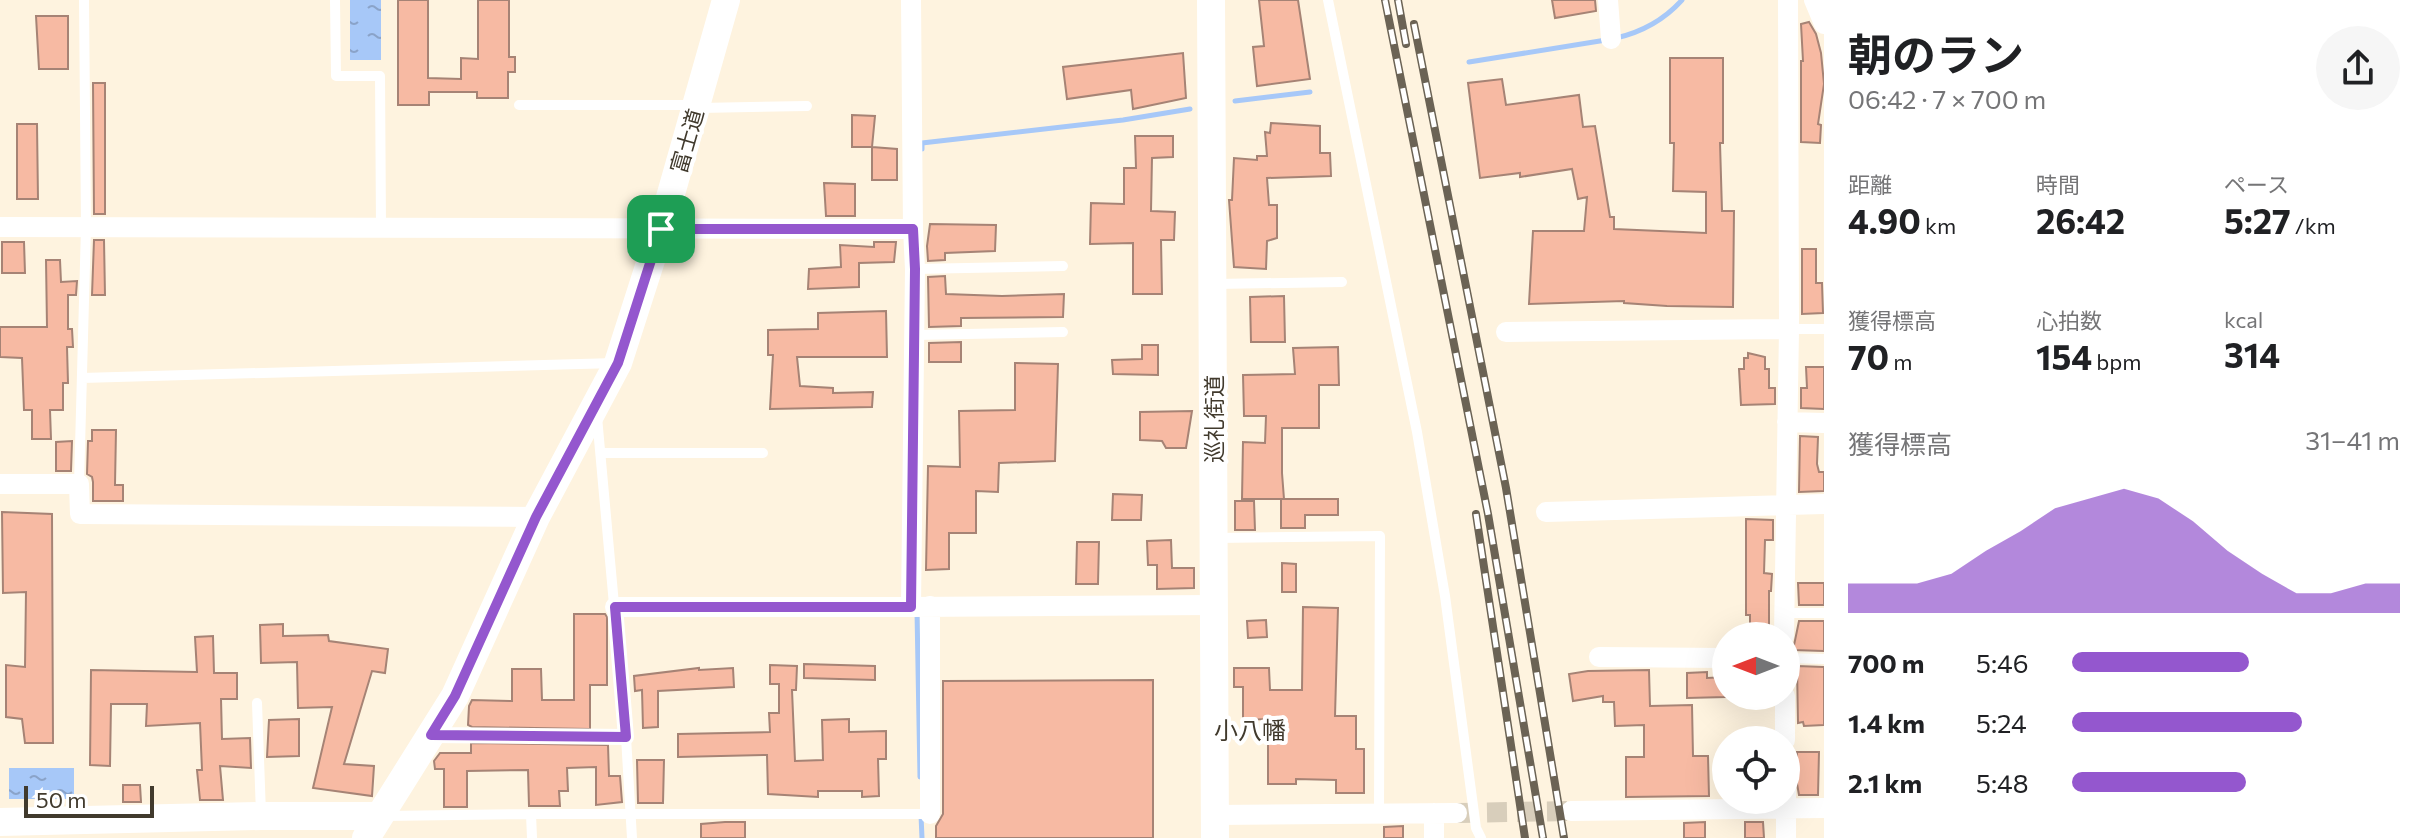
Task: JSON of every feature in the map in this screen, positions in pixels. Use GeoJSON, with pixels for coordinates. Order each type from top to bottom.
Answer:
{"type":"FeatureCollection","features":[{"type":"Feature","properties":{"kind":"street","name":"富士道"},"geometry":{"type":"LineString","coordinates":[[373,827],[455,696],[536,517],[618,363],[661,229],[726,0]]}},
{"type":"Feature","properties":{"kind":"street"},"geometry":{"type":"LineString","coordinates":[[911,0],[914,335],[930,814]]}},
{"type":"Feature","properties":{"kind":"street","name":"巡礼街道"},"geometry":{"type":"LineString","coordinates":[[1211,0],[1215,827]]}},
{"type":"Feature","properties":{"kind":"street"},"geometry":{"type":"LineString","coordinates":[[1608,0],[1611,39]]}},
{"type":"Feature","properties":{"kind":"street"},"geometry":{"type":"LineString","coordinates":[[1785,622],[1789,329],[1788,0]]}},
{"type":"Feature","properties":{"kind":"street"},"geometry":{"type":"LineString","coordinates":[[1814,0],[1824,24]]}},
{"type":"Feature","properties":{"kind":"street"},"geometry":{"type":"LineString","coordinates":[[0,227],[913,229]]}},
{"type":"Feature","properties":{"kind":"street"},"geometry":{"type":"LineString","coordinates":[[1506,332],[1789,329]]}},
{"type":"Feature","properties":{"kind":"street"},"geometry":{"type":"LineString","coordinates":[[1787,422],[1824,423]]}},
{"type":"Feature","properties":{"kind":"street"},"geometry":{"type":"LineString","coordinates":[[0,484],[79,484],[80,514],[536,517]]}},
{"type":"Feature","properties":{"kind":"street"},"geometry":{"type":"LineString","coordinates":[[1546,512],[1824,504]]}},
{"type":"Feature","properties":{"kind":"street"},"geometry":{"type":"LineString","coordinates":[[615,607],[1215,605]]}},
{"type":"Feature","properties":{"kind":"street"},"geometry":{"type":"LineString","coordinates":[[1599,657],[1712,658]]}},
{"type":"Feature","properties":{"kind":"street"},"geometry":{"type":"LineString","coordinates":[[1800,808],[1824,808]]}},
{"type":"Feature","properties":{"kind":"street"},"geometry":{"type":"LineString","coordinates":[[1571,811],[1712,809]]}},
{"type":"Feature","properties":{"kind":"street"},"geometry":{"type":"LineString","coordinates":[[1215,827],[1379,812],[1457,813]]}},
{"type":"Feature","properties":{"kind":"street"},"geometry":{"type":"LineString","coordinates":[[1434,813],[1434,838]]}},
{"type":"Feature","properties":{"kind":"street"},"geometry":{"type":"LineString","coordinates":[[1786,814],[1786,838]]}},
{"type":"Feature","properties":{"kind":"street"},"geometry":{"type":"LineString","coordinates":[[0,822],[261,816],[373,827]]}},
{"type":"Feature","properties":{"kind":"lane"},"geometry":{"type":"LineString","coordinates":[[79,484],[86,227],[84,0]]}},
{"type":"Feature","properties":{"kind":"lane"},"geometry":{"type":"LineString","coordinates":[[335,0],[336,76],[380,76],[381,228]]}},
{"type":"Feature","properties":{"kind":"lane"},"geometry":{"type":"LineString","coordinates":[[1328,0],[1417,432],[1445,596],[1476,828],[1481,838]]}},
{"type":"Feature","properties":{"kind":"lane"},"geometry":{"type":"LineString","coordinates":[[519,105],[807,106]]}},
{"type":"Feature","properties":{"kind":"lane"},"geometry":{"type":"LineString","coordinates":[[915,269],[1063,266]]}},
{"type":"Feature","properties":{"kind":"lane"},"geometry":{"type":"LineString","coordinates":[[1213,284],[1342,282]]}},
{"type":"Feature","properties":{"kind":"lane"},"geometry":{"type":"LineString","coordinates":[[1789,329],[1824,329]]}},
{"type":"Feature","properties":{"kind":"lane"},"geometry":{"type":"LineString","coordinates":[[914,335],[1063,332]]}},
{"type":"Feature","properties":{"kind":"lane"},"geometry":{"type":"LineString","coordinates":[[82,378],[618,363]]}},
{"type":"Feature","properties":{"kind":"lane"},"geometry":{"type":"LineString","coordinates":[[596,404],[632,838]]}},
{"type":"Feature","properties":{"kind":"lane"},"geometry":{"type":"LineString","coordinates":[[602,453],[763,453]]}},
{"type":"Feature","properties":{"kind":"lane"},"geometry":{"type":"LineString","coordinates":[[1214,538],[1380,536],[1379,812]]}},
{"type":"Feature","properties":{"kind":"lane"},"geometry":{"type":"LineString","coordinates":[[1785,613],[1824,613]]}},
{"type":"Feature","properties":{"kind":"lane"},"geometry":{"type":"LineString","coordinates":[[1800,658],[1824,659]]}},
{"type":"Feature","properties":{"kind":"lane"},"geometry":{"type":"LineString","coordinates":[[257,703],[261,816]]}},
{"type":"Feature","properties":{"kind":"lane"},"geometry":{"type":"LineString","coordinates":[[431,735],[626,737]]}},
{"type":"Feature","properties":{"kind":"lane"},"geometry":{"type":"LineString","coordinates":[[373,827],[531,814],[930,814]]}},
{"type":"Feature","properties":{"kind":"lane"},"geometry":{"type":"LineString","coordinates":[[531,814],[532,838]]}},
{"type":"Feature","properties":{"kind":"water"},"geometry":{"type":"Polygon","coordinates":[[[350,0],[381,0],[381,60],[350,60],[350,0]]]}},
{"type":"Feature","properties":{"kind":"water"},"geometry":{"type":"Polygon","coordinates":[[[9,768],[74,768],[74,799],[9,799],[9,768]]]}},
{"type":"Feature","properties":{"kind":"building"},"geometry":{"type":"Polygon","coordinates":[[[398,0],[428,0],[428,78],[461,79],[461,58],[478,59],[478,0],[509,0],[509,57],[515,57],[515,72],[508,72],[508,98],[477,98],[477,92],[429,92],[429,105],[398,105],[398,0]]]}},
{"type":"Feature","properties":{"kind":"building"},"geometry":{"type":"Polygon","coordinates":[[[1259,0],[1298,0],[1310,79],[1257,86],[1253,47],[1264,46],[1259,0]]]}},
{"type":"Feature","properties":{"kind":"building"},"geometry":{"type":"Polygon","coordinates":[[[1552,0],[1595,0],[1596,11],[1555,18],[1552,0]]]}},
{"type":"Feature","properties":{"kind":"building"},"geometry":{"type":"Polygon","coordinates":[[[36,16],[68,16],[68,69],[39,69],[36,16]]]}},
{"type":"Feature","properties":{"kind":"building"},"geometry":{"type":"Polygon","coordinates":[[[1809,22],[1821,53],[1824,84],[1818,124],[1821,125],[1820,143],[1801,142],[1801,24],[1809,22]]]}},
{"type":"Feature","properties":{"kind":"building"},"geometry":{"type":"Polygon","coordinates":[[[1183,53],[1186,98],[1133,109],[1131,90],[1067,99],[1063,67],[1183,53]]]}},
{"type":"Feature","properties":{"kind":"building"},"geometry":{"type":"Polygon","coordinates":[[[1670,58],[1723,58],[1723,143],[1720,143],[1722,211],[1734,211],[1733,307],[1667,306],[1624,301],[1529,304],[1533,231],[1584,231],[1587,197],[1578,199],[1572,169],[1520,177],[1520,173],[1480,178],[1468,83],[1502,79],[1506,105],[1579,95],[1583,127],[1595,126],[1614,229],[1706,233],[1706,192],[1673,191],[1670,58]]]}},
{"type":"Feature","properties":{"kind":"building"},"geometry":{"type":"Polygon","coordinates":[[[93,83],[105,83],[105,214],[94,214],[93,83]]]}},
{"type":"Feature","properties":{"kind":"building"},"geometry":{"type":"Polygon","coordinates":[[[852,115],[875,116],[872,147],[852,147],[852,115]]]}},
{"type":"Feature","properties":{"kind":"building"},"geometry":{"type":"Polygon","coordinates":[[[1271,123],[1320,126],[1320,153],[1330,153],[1331,176],[1267,178],[1269,205],[1277,205],[1277,238],[1267,241],[1266,269],[1234,267],[1229,200],[1232,200],[1234,158],[1257,160],[1257,156],[1267,156],[1265,132],[1270,133],[1271,123]]]}},
{"type":"Feature","properties":{"kind":"building"},"geometry":{"type":"Polygon","coordinates":[[[17,124],[37,124],[38,199],[17,199],[17,124]]]}},
{"type":"Feature","properties":{"kind":"building"},"geometry":{"type":"Polygon","coordinates":[[[1135,136],[1173,136],[1173,157],[1152,158],[1151,211],[1175,212],[1174,240],[1161,240],[1162,294],[1133,294],[1133,243],[1090,244],[1091,203],[1124,204],[1124,168],[1136,168],[1135,136]]]}},
{"type":"Feature","properties":{"kind":"building"},"geometry":{"type":"Polygon","coordinates":[[[872,147],[897,149],[897,180],[872,180],[872,147]]]}},
{"type":"Feature","properties":{"kind":"building"},"geometry":{"type":"Polygon","coordinates":[[[824,183],[855,184],[855,216],[826,216],[824,183]]]}},
{"type":"Feature","properties":{"kind":"building"},"geometry":{"type":"Polygon","coordinates":[[[930,224],[996,225],[995,251],[945,253],[945,260],[928,261],[930,224]]]}},
{"type":"Feature","properties":{"kind":"building"},"geometry":{"type":"Polygon","coordinates":[[[94,240],[104,240],[105,295],[92,295],[94,240]]]}},
{"type":"Feature","properties":{"kind":"building"},"geometry":{"type":"Polygon","coordinates":[[[2,242],[24,242],[25,273],[2,273],[2,242]]]}},
{"type":"Feature","properties":{"kind":"building"},"geometry":{"type":"Polygon","coordinates":[[[874,242],[896,242],[894,262],[859,263],[859,287],[808,289],[809,269],[841,267],[840,245],[874,247],[874,242]]]}},
{"type":"Feature","properties":{"kind":"building"},"geometry":{"type":"Polygon","coordinates":[[[1802,249],[1816,249],[1816,283],[1822,283],[1823,313],[1802,314],[1802,249]]]}},
{"type":"Feature","properties":{"kind":"building"},"geometry":{"type":"Polygon","coordinates":[[[46,260],[60,260],[61,282],[77,281],[76,295],[68,295],[68,329],[72,329],[73,347],[67,347],[68,383],[63,383],[63,410],[50,410],[51,439],[32,439],[32,410],[24,410],[22,358],[0,357],[0,327],[47,327],[46,260]]]}},
{"type":"Feature","properties":{"kind":"building"},"geometry":{"type":"Polygon","coordinates":[[[945,276],[946,294],[1064,294],[1063,317],[961,318],[961,326],[929,327],[928,277],[945,276]]]}},
{"type":"Feature","properties":{"kind":"building"},"geometry":{"type":"Polygon","coordinates":[[[1284,296],[1285,342],[1251,342],[1250,297],[1284,296]]]}},
{"type":"Feature","properties":{"kind":"building"},"geometry":{"type":"Polygon","coordinates":[[[886,311],[887,357],[797,357],[800,386],[833,388],[833,393],[873,392],[872,407],[770,409],[773,355],[768,355],[768,330],[818,329],[818,313],[886,311]]]}},
{"type":"Feature","properties":{"kind":"building"},"geometry":{"type":"Polygon","coordinates":[[[961,342],[961,362],[929,362],[929,343],[961,342]]]}},
{"type":"Feature","properties":{"kind":"building"},"geometry":{"type":"Polygon","coordinates":[[[1142,345],[1158,345],[1158,375],[1113,374],[1112,360],[1142,359],[1142,345]]]}},
{"type":"Feature","properties":{"kind":"building"},"geometry":{"type":"Polygon","coordinates":[[[1338,347],[1339,385],[1319,385],[1319,428],[1282,428],[1284,499],[1242,499],[1243,442],[1265,443],[1266,416],[1244,416],[1243,375],[1295,374],[1293,348],[1338,347]]]}},
{"type":"Feature","properties":{"kind":"building"},"geometry":{"type":"Polygon","coordinates":[[[1748,353],[1765,357],[1765,369],[1769,369],[1769,388],[1775,388],[1775,404],[1741,405],[1739,369],[1744,369],[1744,358],[1748,358],[1748,353]]]}},
{"type":"Feature","properties":{"kind":"building"},"geometry":{"type":"Polygon","coordinates":[[[1015,363],[1058,364],[1055,461],[999,463],[998,492],[976,491],[976,533],[949,533],[949,569],[926,570],[928,466],[960,467],[959,411],[1015,410],[1015,363]]]}},
{"type":"Feature","properties":{"kind":"building"},"geometry":{"type":"Polygon","coordinates":[[[1806,367],[1824,367],[1824,409],[1801,408],[1801,388],[1807,388],[1806,367]]]}},
{"type":"Feature","properties":{"kind":"building"},"geometry":{"type":"Polygon","coordinates":[[[1192,411],[1186,448],[1166,448],[1162,441],[1140,440],[1140,412],[1192,411]]]}},
{"type":"Feature","properties":{"kind":"building"},"geometry":{"type":"Polygon","coordinates":[[[92,430],[116,430],[115,485],[123,485],[123,501],[93,501],[92,477],[87,474],[88,441],[92,441],[92,430]]]}},
{"type":"Feature","properties":{"kind":"building"},"geometry":{"type":"Polygon","coordinates":[[[1800,436],[1818,437],[1817,464],[1819,472],[1824,472],[1824,491],[1799,492],[1800,436]]]}},
{"type":"Feature","properties":{"kind":"building"},"geometry":{"type":"Polygon","coordinates":[[[72,441],[71,471],[56,471],[56,442],[72,441]]]}},
{"type":"Feature","properties":{"kind":"building"},"geometry":{"type":"Polygon","coordinates":[[[1113,494],[1142,495],[1141,520],[1112,520],[1113,494]]]}},
{"type":"Feature","properties":{"kind":"building"},"geometry":{"type":"Polygon","coordinates":[[[1281,499],[1338,499],[1338,515],[1305,515],[1305,528],[1281,528],[1281,499]]]}},
{"type":"Feature","properties":{"kind":"building"},"geometry":{"type":"Polygon","coordinates":[[[1235,501],[1254,501],[1255,530],[1235,530],[1235,501]]]}},
{"type":"Feature","properties":{"kind":"building"},"geometry":{"type":"Polygon","coordinates":[[[2,512],[52,514],[53,743],[25,743],[22,719],[6,717],[6,665],[25,667],[26,592],[3,593],[2,512]]]}},
{"type":"Feature","properties":{"kind":"building"},"geometry":{"type":"Polygon","coordinates":[[[1746,519],[1773,520],[1773,540],[1765,540],[1764,573],[1772,574],[1769,622],[1750,622],[1750,615],[1746,615],[1746,519]]]}},
{"type":"Feature","properties":{"kind":"building"},"geometry":{"type":"Polygon","coordinates":[[[1171,540],[1172,568],[1194,568],[1194,588],[1157,589],[1157,565],[1148,565],[1147,541],[1171,540]]]}},
{"type":"Feature","properties":{"kind":"building"},"geometry":{"type":"Polygon","coordinates":[[[1077,542],[1099,542],[1098,584],[1076,584],[1077,542]]]}},
{"type":"Feature","properties":{"kind":"building"},"geometry":{"type":"Polygon","coordinates":[[[1282,563],[1296,564],[1296,592],[1282,592],[1282,563]]]}},
{"type":"Feature","properties":{"kind":"building"},"geometry":{"type":"Polygon","coordinates":[[[1798,583],[1824,583],[1824,605],[1799,605],[1798,583]]]}},
{"type":"Feature","properties":{"kind":"building"},"geometry":{"type":"Polygon","coordinates":[[[1303,607],[1338,608],[1335,716],[1356,716],[1356,749],[1364,749],[1364,793],[1336,793],[1336,780],[1296,779],[1296,784],[1268,784],[1268,719],[1243,720],[1243,687],[1234,687],[1234,668],[1269,668],[1270,690],[1302,690],[1303,607]]]}},
{"type":"Feature","properties":{"kind":"building"},"geometry":{"type":"Polygon","coordinates":[[[574,614],[605,614],[607,617],[607,685],[590,685],[590,729],[468,725],[472,700],[512,701],[512,669],[541,669],[542,700],[574,700],[574,614]]]}},
{"type":"Feature","properties":{"kind":"building"},"geometry":{"type":"Polygon","coordinates":[[[1266,620],[1267,637],[1248,638],[1247,621],[1266,620]]]}},
{"type":"Feature","properties":{"kind":"building"},"geometry":{"type":"Polygon","coordinates":[[[1824,621],[1824,651],[1800,650],[1799,622],[1824,621]]]}},
{"type":"Feature","properties":{"kind":"building"},"geometry":{"type":"Polygon","coordinates":[[[283,624],[283,636],[328,635],[329,641],[388,649],[385,673],[372,671],[344,764],[374,766],[372,796],[313,788],[332,707],[298,708],[297,662],[261,663],[260,625],[283,624]]]}},
{"type":"Feature","properties":{"kind":"building"},"geometry":{"type":"Polygon","coordinates":[[[213,636],[214,673],[237,673],[237,699],[221,699],[222,739],[250,738],[251,768],[220,766],[223,800],[200,800],[197,770],[202,770],[200,723],[146,726],[147,704],[111,704],[110,766],[90,765],[91,670],[197,672],[195,637],[213,636]]]}},
{"type":"Feature","properties":{"kind":"building"},"geometry":{"type":"Polygon","coordinates":[[[804,664],[875,666],[875,680],[804,678],[804,664]]]}},
{"type":"Feature","properties":{"kind":"building"},"geometry":{"type":"Polygon","coordinates":[[[770,665],[797,666],[796,690],[792,690],[795,761],[823,760],[822,720],[849,719],[849,732],[886,731],[886,759],[878,759],[879,796],[862,797],[862,791],[818,791],[818,797],[768,794],[767,755],[678,757],[678,734],[770,732],[769,713],[779,713],[779,684],[770,684],[770,665]]]}},
{"type":"Feature","properties":{"kind":"building"},"geometry":{"type":"Polygon","coordinates":[[[1800,666],[1824,667],[1824,725],[1804,726],[1803,722],[1798,723],[1800,666]]]}},
{"type":"Feature","properties":{"kind":"building"},"geometry":{"type":"Polygon","coordinates":[[[699,668],[733,668],[734,687],[658,691],[658,727],[643,728],[642,690],[635,691],[634,676],[699,668]]]}},
{"type":"Feature","properties":{"kind":"building"},"geometry":{"type":"Polygon","coordinates":[[[1649,670],[1650,706],[1692,705],[1693,756],[1708,756],[1709,796],[1626,797],[1626,757],[1644,757],[1644,725],[1615,726],[1614,702],[1603,702],[1603,696],[1573,701],[1569,674],[1649,670]]]}},
{"type":"Feature","properties":{"kind":"building"},"geometry":{"type":"Polygon","coordinates":[[[1707,672],[1707,678],[1712,678],[1712,697],[1687,698],[1687,673],[1707,672]]]}},
{"type":"Feature","properties":{"kind":"building"},"geometry":{"type":"Polygon","coordinates":[[[1153,680],[1153,838],[936,838],[936,826],[943,814],[943,681],[1153,680]]]}},
{"type":"Feature","properties":{"kind":"building"},"geometry":{"type":"Polygon","coordinates":[[[299,719],[299,756],[267,757],[269,720],[299,719]]]}},
{"type":"Feature","properties":{"kind":"building"},"geometry":{"type":"Polygon","coordinates":[[[471,743],[608,745],[609,776],[620,776],[622,802],[596,805],[596,767],[567,768],[568,791],[559,791],[560,806],[529,806],[528,770],[467,771],[467,807],[444,807],[444,769],[435,769],[434,761],[440,753],[471,753],[471,743]]]}},
{"type":"Feature","properties":{"kind":"building"},"geometry":{"type":"Polygon","coordinates":[[[1800,752],[1819,752],[1818,795],[1800,795],[1800,752]]]}},
{"type":"Feature","properties":{"kind":"building"},"geometry":{"type":"Polygon","coordinates":[[[637,760],[664,760],[663,803],[638,803],[637,760]]]}},
{"type":"Feature","properties":{"kind":"building"},"geometry":{"type":"Polygon","coordinates":[[[123,785],[140,785],[141,802],[123,802],[123,785]]]}},
{"type":"Feature","properties":{"kind":"building"},"geometry":{"type":"Polygon","coordinates":[[[745,822],[745,838],[701,838],[701,824],[745,822]]]}},
{"type":"Feature","properties":{"kind":"building"},"geometry":{"type":"Polygon","coordinates":[[[1705,822],[1705,838],[1684,838],[1684,823],[1705,822]]]}},
{"type":"Feature","properties":{"kind":"building"},"geometry":{"type":"Polygon","coordinates":[[[1745,822],[1763,822],[1764,838],[1745,838],[1745,822]]]}},
{"type":"Feature","properties":{"kind":"building"},"geometry":{"type":"Polygon","coordinates":[[[1403,826],[1403,838],[1384,838],[1384,827],[1403,826]]]}},
{"type":"Feature","properties":{"kind":"waterway"},"geometry":{"type":"LineString","coordinates":[[1616,38],[1652,24],[1682,0]]}},
{"type":"Feature","properties":{"kind":"waterway"},"geometry":{"type":"LineString","coordinates":[[1469,62],[1606,40]]}},
{"type":"Feature","properties":{"kind":"waterway"},"geometry":{"type":"LineString","coordinates":[[1235,101],[1310,92]]}},
{"type":"Feature","properties":{"kind":"waterway"},"geometry":{"type":"LineString","coordinates":[[922,149],[922,143],[1123,120],[1190,109]]}},
{"type":"Feature","properties":{"kind":"waterway"},"geometry":{"type":"LineString","coordinates":[[917,611],[920,777]]}},
{"type":"Feature","properties":{"kind":"waterway"},"geometry":{"type":"LineString","coordinates":[[921,815],[922,838]]}},
{"type":"Feature","properties":{"kind":"tunnel"},"geometry":{"type":"LineString","coordinates":[[1457,813],[1571,811]]}},
{"type":"Feature","properties":{"kind":"railway"},"geometry":{"type":"LineString","coordinates":[[1385,0],[1488,514],[1543,838]]}},
{"type":"Feature","properties":{"kind":"railway"},"geometry":{"type":"LineString","coordinates":[[1398,0],[1406,44]]}},
{"type":"Feature","properties":{"kind":"railway"},"geometry":{"type":"LineString","coordinates":[[1414,24],[1506,488],[1564,838]]}},
{"type":"Feature","properties":{"kind":"railway"},"geometry":{"type":"LineString","coordinates":[[1476,514],[1525,838]]}},
{"type":"Feature","properties":{"kind":"district","name":"小八幡"},"geometry":{"type":"Point","coordinates":[1250,731]}},
{"type":"Feature","properties":{"kind":"route"},"geometry":{"type":"LineString","coordinates":[[661,229],[913,229],[911,607],[615,607],[626,737],[431,735],[455,696],[536,517],[618,363],[661,229]]}}]}
